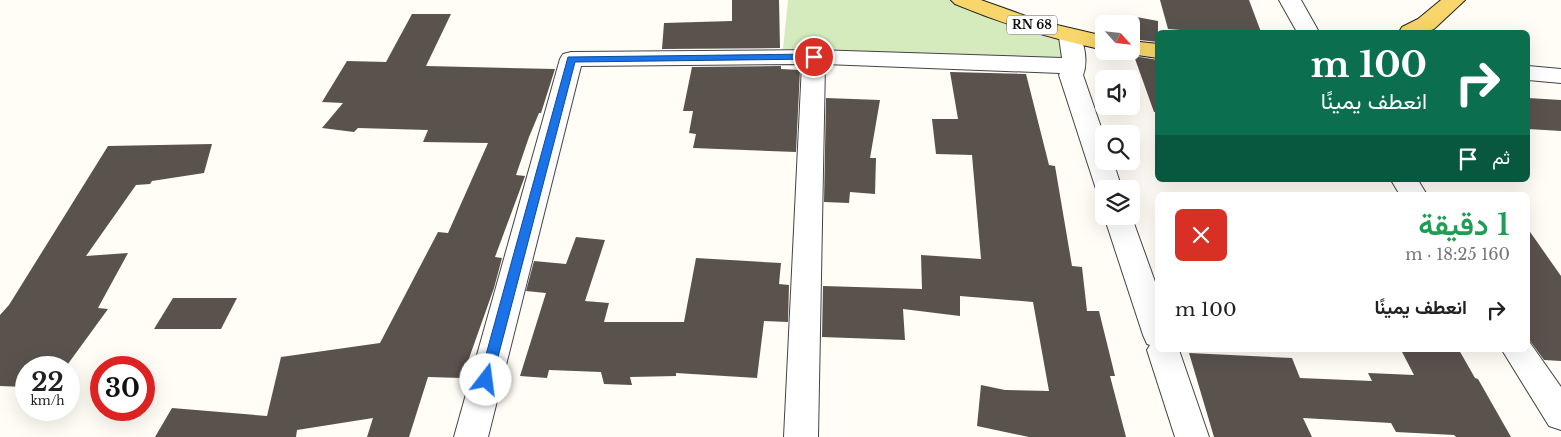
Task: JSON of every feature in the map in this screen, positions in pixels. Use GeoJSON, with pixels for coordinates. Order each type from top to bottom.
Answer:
{"type":"FeatureCollection","features":[{"type":"Feature","properties":{"kind":"main road","name":"RN 68"},"geometry":{"type":"LineString","coordinates":[[962,0],[1003,17],[1070,37],[1095,41]]}},
{"type":"Feature","properties":{"kind":"main road"},"geometry":{"type":"LineString","coordinates":[[1414,30],[1426,24],[1454,0]]}},
{"type":"Feature","properties":{"kind":"main road"},"geometry":{"type":"LineString","coordinates":[[1140,49],[1155,51]]}},
{"type":"Feature","properties":{"kind":"street"},"geometry":{"type":"LineString","coordinates":[[1290,0],[1307,30]]}},
{"type":"Feature","properties":{"kind":"street"},"geometry":{"type":"LineString","coordinates":[[1070,37],[1075,66],[1071,75],[1106,180]]}},
{"type":"Feature","properties":{"kind":"street"},"geometry":{"type":"LineString","coordinates":[[471,437],[571,59],[814,57],[1075,66]]}},
{"type":"Feature","properties":{"kind":"street"},"geometry":{"type":"LineString","coordinates":[[801,437],[814,57]]}},
{"type":"Feature","properties":{"kind":"street"},"geometry":{"type":"LineString","coordinates":[[1530,74],[1561,76]]}},
{"type":"Feature","properties":{"kind":"street"},"geometry":{"type":"LineString","coordinates":[[1121,225],[1155,325]]}},
{"type":"Feature","properties":{"kind":"street"},"geometry":{"type":"LineString","coordinates":[[1164,352],[1192,437]]}},
{"type":"Feature","properties":{"kind":"street"},"geometry":{"type":"LineString","coordinates":[[1519,352],[1561,415]]}},
{"type":"Feature","properties":{"kind":"green space"},"geometry":{"type":"Polygon","coordinates":[[[788,0],[962,0],[1070,37],[1075,66],[783,49],[788,0]]]}},
{"type":"Feature","properties":{"kind":"building"},"geometry":{"type":"Polygon","coordinates":[[[732,0],[779,0],[780,48],[662,49],[664,23],[732,21],[732,0]]]}},
{"type":"Feature","properties":{"kind":"building"},"geometry":{"type":"Polygon","coordinates":[[[1160,0],[1249,0],[1260,30],[1181,30],[1168,29],[1160,0]]]}},
{"type":"Feature","properties":{"kind":"building"},"geometry":{"type":"Polygon","coordinates":[[[412,14],[451,14],[426,66],[555,69],[541,113],[539,113],[529,137],[516,175],[525,176],[495,257],[502,258],[494,288],[462,378],[428,377],[409,437],[367,437],[373,418],[297,430],[296,437],[155,437],[172,408],[267,416],[281,357],[380,343],[438,232],[448,233],[488,143],[423,142],[428,130],[358,128],[354,132],[322,128],[343,103],[322,102],[347,61],[386,62],[412,14]]]}},
{"type":"Feature","properties":{"kind":"building"},"geometry":{"type":"Polygon","coordinates":[[[1140,18],[1158,21],[1158,30],[1155,30],[1155,42],[1140,40],[1140,18]]]}},
{"type":"Feature","properties":{"kind":"building"},"geometry":{"type":"Polygon","coordinates":[[[1140,57],[1155,60],[1155,112],[1135,60],[1140,60],[1140,57]]]}},
{"type":"Feature","properties":{"kind":"building"},"geometry":{"type":"Polygon","coordinates":[[[781,66],[781,69],[800,70],[796,152],[693,148],[696,134],[689,133],[693,111],[683,111],[692,67],[781,66]]]}},
{"type":"Feature","properties":{"kind":"building"},"geometry":{"type":"Polygon","coordinates":[[[950,72],[1026,74],[1049,165],[1055,166],[1072,266],[1082,267],[1087,311],[1099,311],[1115,376],[1110,376],[1126,437],[1029,437],[977,426],[981,385],[1005,390],[1049,391],[1033,302],[960,296],[960,316],[903,309],[905,340],[822,337],[823,286],[922,289],[921,255],[981,259],[972,155],[936,154],[932,119],[958,119],[950,72]]]}},
{"type":"Feature","properties":{"kind":"building"},"geometry":{"type":"Polygon","coordinates":[[[826,98],[880,100],[870,158],[876,158],[875,194],[850,192],[849,203],[824,202],[826,98]]]}},
{"type":"Feature","properties":{"kind":"building"},"geometry":{"type":"Polygon","coordinates":[[[1530,98],[1561,100],[1561,131],[1530,129],[1530,98]]]}},
{"type":"Feature","properties":{"kind":"building"},"geometry":{"type":"Polygon","coordinates":[[[212,144],[204,173],[136,185],[86,256],[128,253],[98,308],[108,309],[74,356],[15,356],[15,387],[0,386],[0,315],[9,305],[108,146],[212,144]]]}},
{"type":"Feature","properties":{"kind":"building"},"geometry":{"type":"Polygon","coordinates":[[[1530,232],[1561,276],[1561,361],[1544,360],[1530,341],[1530,232]]]}},
{"type":"Feature","properties":{"kind":"building"},"geometry":{"type":"Polygon","coordinates":[[[576,237],[605,240],[585,301],[609,303],[604,322],[684,322],[696,258],[781,263],[779,284],[789,285],[788,322],[764,321],[757,378],[676,373],[676,376],[630,377],[632,385],[604,384],[601,372],[549,370],[547,378],[520,376],[546,293],[526,291],[534,261],[566,264],[576,237]]]}},
{"type":"Feature","properties":{"kind":"building"},"geometry":{"type":"Polygon","coordinates":[[[173,298],[237,298],[221,329],[154,329],[173,298]]]}},
{"type":"Feature","properties":{"kind":"building"},"geometry":{"type":"Polygon","coordinates":[[[1402,352],[1460,352],[1511,437],[1456,437],[1454,435],[1396,432],[1391,423],[1303,418],[1312,437],[1214,437],[1189,353],[1292,358],[1300,378],[1372,381],[1368,373],[1414,375],[1402,352]]]}},
{"type":"Feature","properties":{"kind":"route"},"geometry":{"type":"LineString","coordinates":[[486,380],[571,59],[814,57]]}}]}
